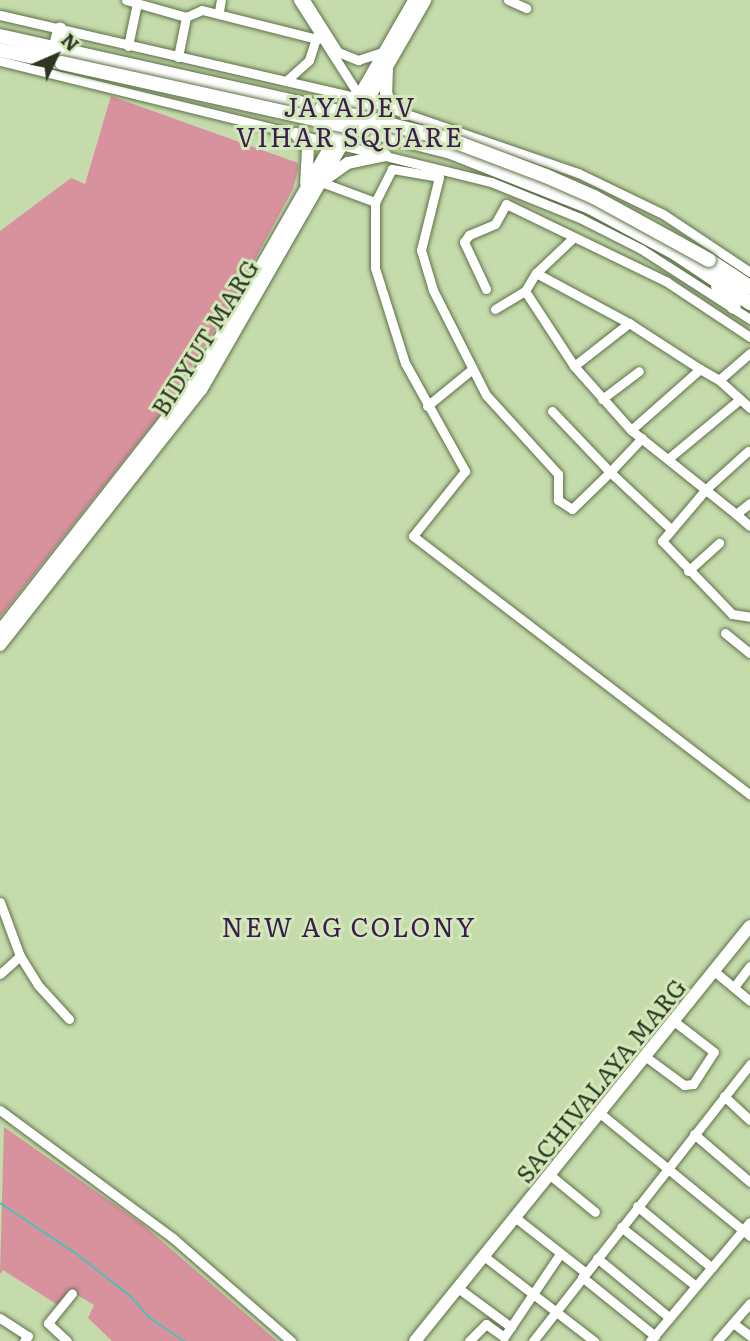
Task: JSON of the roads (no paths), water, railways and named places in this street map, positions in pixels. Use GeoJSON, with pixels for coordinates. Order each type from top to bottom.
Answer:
{"type":"FeatureCollection","features":[{"type":"Feature","properties":{"kind":"highway"},"geometry":{"type":"LineString","coordinates":[[60,30],[60,55]]}},
{"type":"Feature","properties":{"kind":"highway"},"geometry":{"type":"LineString","coordinates":[[0,36],[60,55],[448,139],[594,197],[742,284],[750,303]]}},
{"type":"Feature","properties":{"kind":"highway"},"geometry":{"type":"LineString","coordinates":[[0,50],[60,55]]}},
{"type":"Feature","properties":{"kind":"highway"},"geometry":{"type":"LineString","coordinates":[[711,268],[742,284]]}},
{"type":"Feature","properties":{"kind":"main road"},"geometry":{"type":"LineString","coordinates":[[392,108],[386,93],[386,57],[414,0]]}},
{"type":"Feature","properties":{"kind":"main road"},"geometry":{"type":"LineString","coordinates":[[386,57],[425,0]]}},
{"type":"Feature","properties":{"kind":"main road","name":"BIDYUT MARG"},"geometry":{"type":"LineString","coordinates":[[0,645],[188,409],[321,182],[336,144],[360,97],[386,57]]}},
{"type":"Feature","properties":{"kind":"main road"},"geometry":{"type":"LineString","coordinates":[[296,134],[308,148],[306,190]]}},
{"type":"Feature","properties":{"kind":"main road","name":"BIDYUT MARG"},"geometry":{"type":"LineString","coordinates":[[0,631],[193,384],[306,190],[336,144]]}},
{"type":"Feature","properties":{"kind":"main road"},"geometry":{"type":"LineString","coordinates":[[321,182],[348,163],[385,155]]}},
{"type":"Feature","properties":{"kind":"main road","name":"SACHIVALAYA MARG"},"geometry":{"type":"LineString","coordinates":[[415,1341],[601,1114],[750,926]]}},
{"type":"Feature","properties":{"kind":"main road","name":"SACHIVALAYA MARG"},"geometry":{"type":"LineString","coordinates":[[423,1341],[483,1259]]}},
{"type":"Feature","properties":{"kind":"street"},"geometry":{"type":"LineString","coordinates":[[126,0],[186,17]]}},
{"type":"Feature","properties":{"kind":"street"},"geometry":{"type":"LineString","coordinates":[[219,11],[221,0]]}},
{"type":"Feature","properties":{"kind":"street"},"geometry":{"type":"LineString","coordinates":[[298,0],[317,36],[360,97]]}},
{"type":"Feature","properties":{"kind":"street"},"geometry":{"type":"LineString","coordinates":[[305,0],[338,52],[358,60],[386,57]]}},
{"type":"Feature","properties":{"kind":"street"},"geometry":{"type":"LineString","coordinates":[[508,0],[526,8]]}},
{"type":"Feature","properties":{"kind":"street"},"geometry":{"type":"LineString","coordinates":[[128,46],[137,3]]}},
{"type":"Feature","properties":{"kind":"street"},"geometry":{"type":"LineString","coordinates":[[178,57],[186,17],[197,10],[219,11],[317,36]]}},
{"type":"Feature","properties":{"kind":"street"},"geometry":{"type":"LineString","coordinates":[[0,15],[360,97],[578,173],[663,214],[742,284],[750,319]]}},
{"type":"Feature","properties":{"kind":"street"},"geometry":{"type":"LineString","coordinates":[[286,81],[309,60],[317,36]]}},
{"type":"Feature","properties":{"kind":"street"},"geometry":{"type":"LineString","coordinates":[[4,61],[336,144],[449,169],[529,197],[742,284]]}},
{"type":"Feature","properties":{"kind":"street"},"geometry":{"type":"LineString","coordinates":[[642,438],[575,508],[559,503],[558,474],[499,414],[471,370],[422,257],[439,177],[393,169],[375,202],[374,268],[405,363],[427,406],[460,455],[465,471],[413,536],[750,795]]}},
{"type":"Feature","properties":{"kind":"street"},"geometry":{"type":"LineString","coordinates":[[321,182],[375,202]]}},
{"type":"Feature","properties":{"kind":"street"},"geometry":{"type":"LineString","coordinates":[[524,213],[529,197]]}},
{"type":"Feature","properties":{"kind":"street"},"geometry":{"type":"LineString","coordinates":[[486,289],[466,238],[495,224],[506,204],[667,282],[750,337]]}},
{"type":"Feature","properties":{"kind":"street"},"geometry":{"type":"LineString","coordinates":[[495,309],[526,291],[536,273],[578,239],[589,222]]}},
{"type":"Feature","properties":{"kind":"street"},"geometry":{"type":"LineString","coordinates":[[536,273],[629,323],[719,380],[750,408]]}},
{"type":"Feature","properties":{"kind":"street"},"geometry":{"type":"LineString","coordinates":[[526,291],[574,366],[631,430],[750,526]]}},
{"type":"Feature","properties":{"kind":"street"},"geometry":{"type":"LineString","coordinates":[[574,366],[629,323]]}},
{"type":"Feature","properties":{"kind":"street"},"geometry":{"type":"LineString","coordinates":[[719,380],[750,354]]}},
{"type":"Feature","properties":{"kind":"street"},"geometry":{"type":"LineString","coordinates":[[631,430],[700,369]]}},
{"type":"Feature","properties":{"kind":"street"},"geometry":{"type":"LineString","coordinates":[[427,406],[471,370]]}},
{"type":"Feature","properties":{"kind":"street"},"geometry":{"type":"LineString","coordinates":[[602,399],[639,371]]}},
{"type":"Feature","properties":{"kind":"street"},"geometry":{"type":"LineString","coordinates":[[669,458],[740,399]]}},
{"type":"Feature","properties":{"kind":"street"},"geometry":{"type":"LineString","coordinates":[[552,411],[610,472],[671,529]]}},
{"type":"Feature","properties":{"kind":"street"},"geometry":{"type":"LineString","coordinates":[[748,451],[706,489],[662,541],[688,571],[737,618],[750,617]]}},
{"type":"Feature","properties":{"kind":"street"},"geometry":{"type":"LineString","coordinates":[[736,514],[750,503]]}},
{"type":"Feature","properties":{"kind":"street"},"geometry":{"type":"LineString","coordinates":[[688,571],[719,542]]}},
{"type":"Feature","properties":{"kind":"street"},"geometry":{"type":"LineString","coordinates":[[725,633],[750,653]]}},
{"type":"Feature","properties":{"kind":"street"},"geometry":{"type":"LineString","coordinates":[[0,902],[20,956],[38,985],[69,1019]]}},
{"type":"Feature","properties":{"kind":"street"},"geometry":{"type":"LineString","coordinates":[[0,974],[20,956]]}},
{"type":"Feature","properties":{"kind":"street"},"geometry":{"type":"LineString","coordinates":[[734,987],[750,966]]}},
{"type":"Feature","properties":{"kind":"street"},"geometry":{"type":"LineString","coordinates":[[713,971],[750,1001]]}},
{"type":"Feature","properties":{"kind":"street"},"geometry":{"type":"LineString","coordinates":[[646,1057],[684,1086],[693,1084],[714,1052],[675,1022]]}},
{"type":"Feature","properties":{"kind":"street"},"geometry":{"type":"LineString","coordinates":[[533,1341],[750,1064]]}},
{"type":"Feature","properties":{"kind":"street"},"geometry":{"type":"LineString","coordinates":[[724,1096],[750,1120]]}},
{"type":"Feature","properties":{"kind":"street"},"geometry":{"type":"LineString","coordinates":[[0,1110],[173,1238],[291,1341]]}},
{"type":"Feature","properties":{"kind":"street"},"geometry":{"type":"LineString","coordinates":[[601,1114],[747,1233]]}},
{"type":"Feature","properties":{"kind":"street"},"geometry":{"type":"LineString","coordinates":[[694,1134],[750,1182]]}},
{"type":"Feature","properties":{"kind":"street"},"geometry":{"type":"LineString","coordinates":[[550,1175],[595,1212]]}},
{"type":"Feature","properties":{"kind":"street"},"geometry":{"type":"LineString","coordinates":[[637,1206],[712,1268]]}},
{"type":"Feature","properties":{"kind":"street"},"geometry":{"type":"LineString","coordinates":[[516,1218],[584,1275],[652,1338],[712,1268],[747,1233],[750,1222]]}},
{"type":"Feature","properties":{"kind":"street"},"geometry":{"type":"LineString","coordinates":[[621,1227],[696,1286]]}},
{"type":"Feature","properties":{"kind":"street"},"geometry":{"type":"LineString","coordinates":[[469,1341],[486,1324],[506,1339],[511,1327],[560,1254]]}},
{"type":"Feature","properties":{"kind":"street"},"geometry":{"type":"LineString","coordinates":[[597,1258],[670,1318]]}},
{"type":"Feature","properties":{"kind":"street"},"geometry":{"type":"LineString","coordinates":[[483,1259],[594,1341]]}},
{"type":"Feature","properties":{"kind":"street"},"geometry":{"type":"LineString","coordinates":[[462,1291],[511,1327]]}},
{"type":"Feature","properties":{"kind":"street"},"geometry":{"type":"LineString","coordinates":[[67,1341],[48,1322],[72,1293]]}},
{"type":"Feature","properties":{"kind":"street"},"geometry":{"type":"LineString","coordinates":[[717,1341],[750,1303]]}},
{"type":"Feature","properties":{"kind":"street"},"geometry":{"type":"LineString","coordinates":[[0,1318],[28,1336],[24,1341]]}},
{"type":"Feature","properties":{"kind":"street"},"geometry":{"type":"LineString","coordinates":[[733,1323],[750,1336]]}},
{"type":"Feature","properties":{"kind":"waterway"},"geometry":{"type":"LineString","coordinates":[[0,1203],[78,1255],[130,1296],[150,1318],[184,1341]]}},
{"type":"Feature","properties":{"kind":"district","name":"JAYADEV VIHAR SQUARE"},"geometry":{"type":"Point","coordinates":[350,121]}},
{"type":"Feature","properties":{"kind":"district","name":"NEW AG COLONY"},"geometry":{"type":"Point","coordinates":[349,926]}}]}
